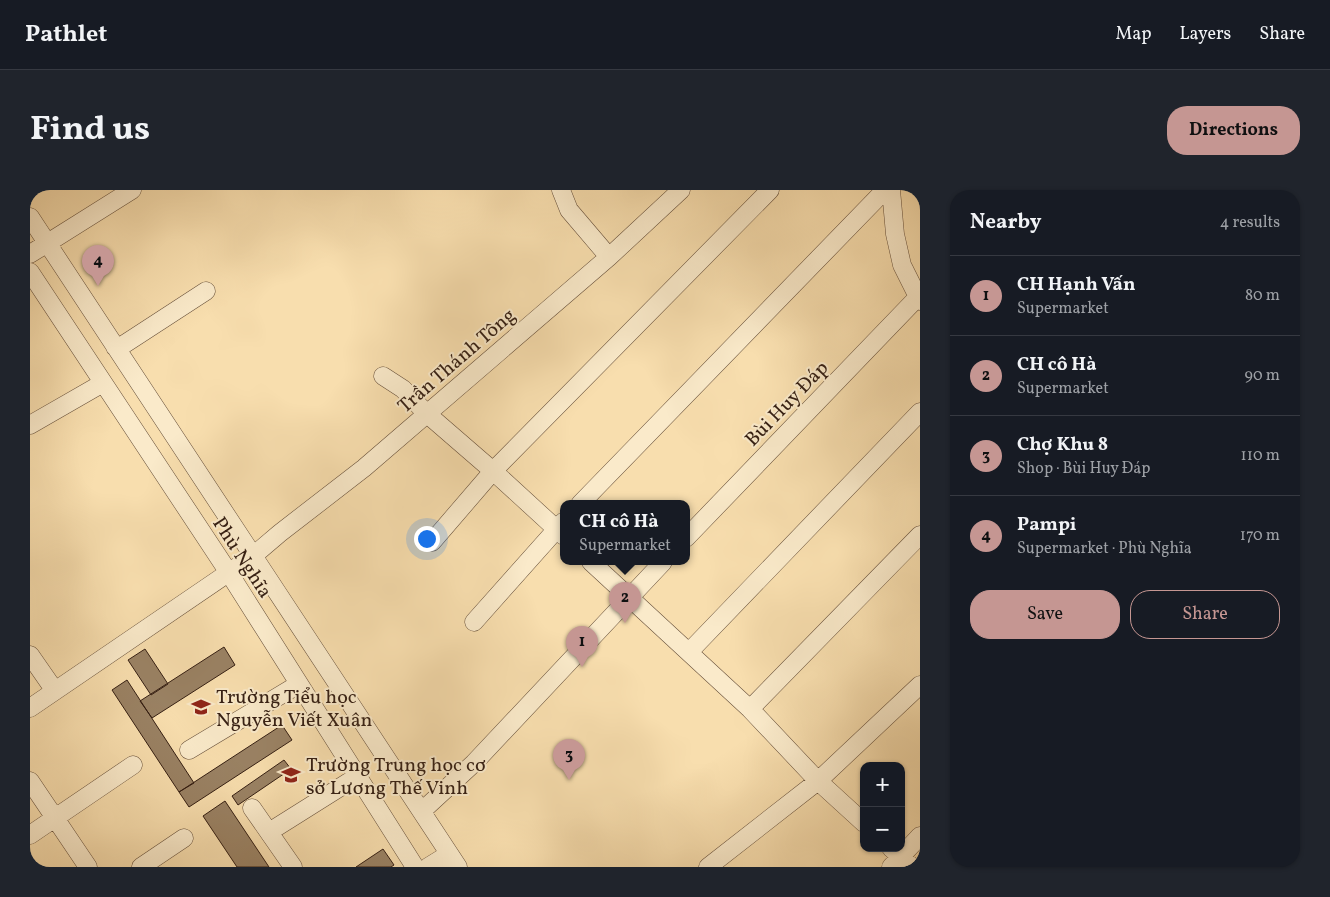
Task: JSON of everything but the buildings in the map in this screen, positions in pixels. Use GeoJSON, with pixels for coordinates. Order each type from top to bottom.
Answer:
{"type":"FeatureCollection","features":[{"type":"Feature","properties":{"kind":"street"},"geometry":{"type":"LineString","coordinates":[[30,254],[132,190]]}},
{"type":"Feature","properties":{"kind":"street"},"geometry":{"type":"LineString","coordinates":[[561,190],[569,210],[609,256]]}},
{"type":"Feature","properties":{"kind":"street","name":"Trần Thánh Tông"},"geometry":{"type":"LineString","coordinates":[[30,708],[253,556],[364,468],[609,256],[681,190]]}},
{"type":"Feature","properties":{"kind":"street"},"geometry":{"type":"LineString","coordinates":[[432,542],[493,471],[770,190]]}},
{"type":"Feature","properties":{"kind":"street"},"geometry":{"type":"LineString","coordinates":[[584,500],[885,190]]}},
{"type":"Feature","properties":{"kind":"street"},"geometry":{"type":"LineString","coordinates":[[891,190],[895,234],[902,265],[919,299]]}},
{"type":"Feature","properties":{"kind":"street"},"geometry":{"type":"LineString","coordinates":[[30,217],[454,860],[428,867]]}},
{"type":"Feature","properties":{"kind":"street","name":"Phù Nghĩa"},"geometry":{"type":"LineString","coordinates":[[30,272],[228,573],[415,867]]}},
{"type":"Feature","properties":{"kind":"street"},"geometry":{"type":"LineString","coordinates":[[115,347],[123,346],[206,291]]}},
{"type":"Feature","properties":{"kind":"street","name":"Bùi Huy Đáp"},"geometry":{"type":"LineString","coordinates":[[690,534],[919,299]]}},
{"type":"Feature","properties":{"kind":"street"},"geometry":{"type":"LineString","coordinates":[[383,376],[402,388],[426,413],[560,528]]}},
{"type":"Feature","properties":{"kind":"street"},"geometry":{"type":"LineString","coordinates":[[30,425],[103,383]]}},
{"type":"Feature","properties":{"kind":"street"},"geometry":{"type":"LineString","coordinates":[[689,652],[920,412]]}},
{"type":"Feature","properties":{"kind":"street"},"geometry":{"type":"LineString","coordinates":[[474,622],[560,530]]}},
{"type":"Feature","properties":{"kind":"street"},"geometry":{"type":"LineString","coordinates":[[750,709],[920,535]]}},
{"type":"Feature","properties":{"kind":"street"},"geometry":{"type":"LineString","coordinates":[[594,565],[750,709],[818,781],[860,819]]}},
{"type":"Feature","properties":{"kind":"street"},"geometry":{"type":"LineString","coordinates":[[422,812],[474,762],[660,565]]}},
{"type":"Feature","properties":{"kind":"street"},"geometry":{"type":"LineString","coordinates":[[30,656],[55,691]]}},
{"type":"Feature","properties":{"kind":"street"},"geometry":{"type":"LineString","coordinates":[[189,750],[299,684]]}},
{"type":"Feature","properties":{"kind":"street"},"geometry":{"type":"LineString","coordinates":[[708,867],[818,781],[920,685]]}},
{"type":"Feature","properties":{"kind":"street"},"geometry":{"type":"LineString","coordinates":[[30,836],[133,765]]}},
{"type":"Feature","properties":{"kind":"street"},"geometry":{"type":"LineString","coordinates":[[269,832],[358,776]]}},
{"type":"Feature","properties":{"kind":"street"},"geometry":{"type":"LineString","coordinates":[[30,781],[88,867]]}},
{"type":"Feature","properties":{"kind":"street"},"geometry":{"type":"LineString","coordinates":[[252,808],[293,867]]}},
{"type":"Feature","properties":{"kind":"street"},"geometry":{"type":"LineString","coordinates":[[899,860],[920,836]]}},
{"type":"Feature","properties":{"kind":"street"},"geometry":{"type":"LineString","coordinates":[[141,867],[184,838]]}},
{"type":"Feature","properties":{"kind":"place","name":"Pampi"},"geometry":{"type":"Point","coordinates":[98,286]}},
{"type":"Feature","properties":{"kind":"place","name":"CH cô Hà"},"geometry":{"type":"Point","coordinates":[625,623]}},
{"type":"Feature","properties":{"kind":"place","name":"CH Hạnh Vấn"},"geometry":{"type":"Point","coordinates":[582,667]}},
{"type":"Feature","properties":{"kind":"place","name":"Trường Tiểu học Nguyễn Viết Xuân"},"geometry":{"type":"Point","coordinates":[201,707]}},
{"type":"Feature","properties":{"kind":"place","name":"Trường Trung học cơ sở Lương Thế Vinh"},"geometry":{"type":"Point","coordinates":[291,775]}},
{"type":"Feature","properties":{"kind":"place","name":"Chợ Khu 8"},"geometry":{"type":"Point","coordinates":[569,780]}}]}
